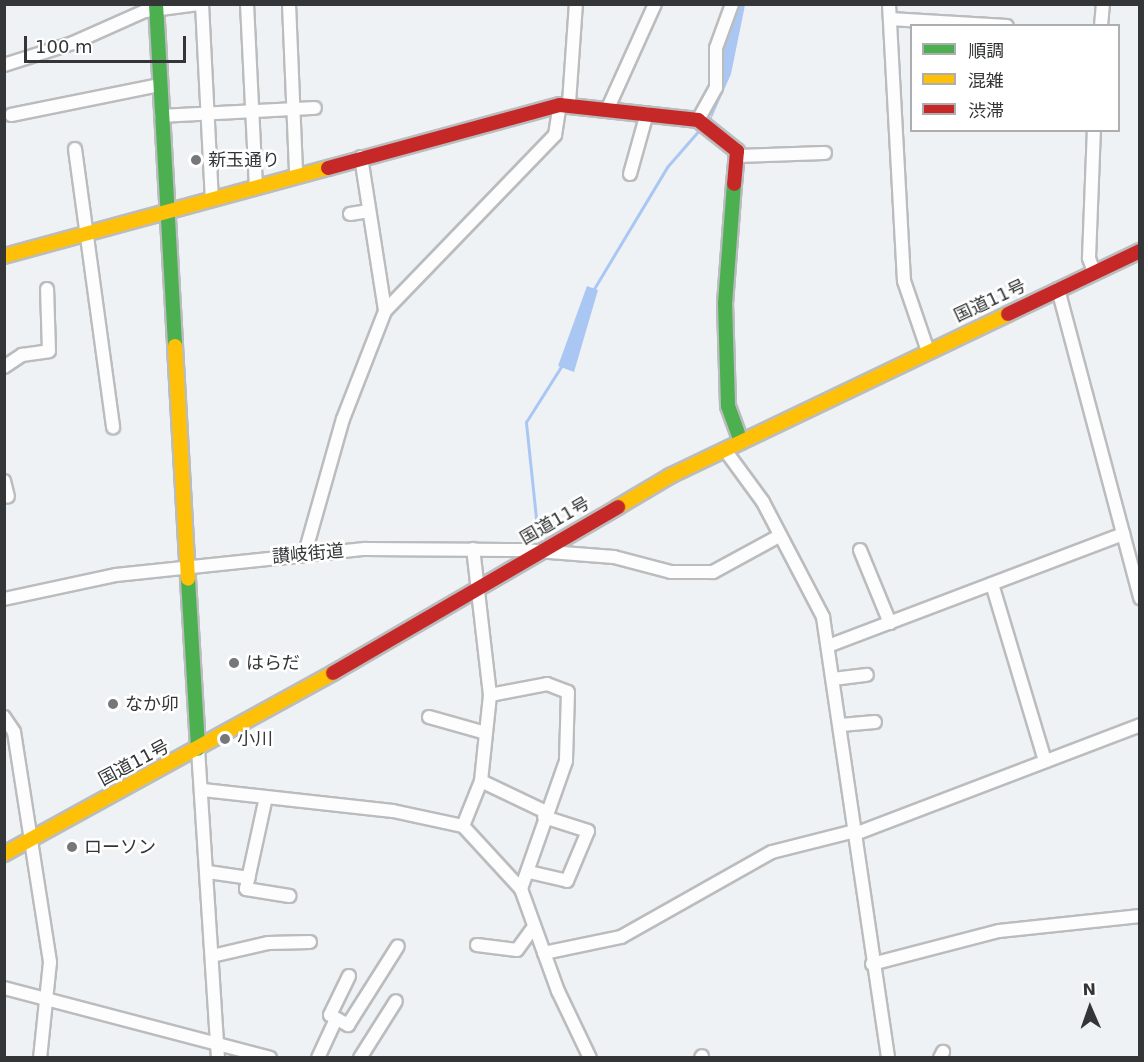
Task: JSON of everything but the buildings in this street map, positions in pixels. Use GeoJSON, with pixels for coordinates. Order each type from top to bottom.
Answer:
{"type":"FeatureCollection","features":[{"type":"Feature","properties":{"kind":"main road"},"geometry":{"type":"LineString","coordinates":[[156,7],[185,566],[198,749]]}},
{"type":"Feature","properties":{"kind":"main road"},"geometry":{"type":"LineString","coordinates":[[4,256],[296,174],[565,104],[702,122],[736,147],[724,303],[728,406],[741,442]]}},
{"type":"Feature","properties":{"kind":"main road","name":"国道11号"},"geometry":{"type":"LineString","coordinates":[[4,854],[198,749],[539,551],[725,450],[927,351],[1139,253]]}},
{"type":"Feature","properties":{"kind":"street"},"geometry":{"type":"LineString","coordinates":[[4,65],[156,7],[201,4],[212,199]]}},
{"type":"Feature","properties":{"kind":"street"},"geometry":{"type":"LineString","coordinates":[[247,4],[255,186]]}},
{"type":"Feature","properties":{"kind":"street"},"geometry":{"type":"LineString","coordinates":[[289,4],[296,174]]}},
{"type":"Feature","properties":{"kind":"street"},"geometry":{"type":"LineString","coordinates":[[305,553],[343,419],[385,311],[555,135],[565,104],[576,4]]}},
{"type":"Feature","properties":{"kind":"street"},"geometry":{"type":"LineString","coordinates":[[608,108],[655,4]]}},
{"type":"Feature","properties":{"kind":"street"},"geometry":{"type":"LineString","coordinates":[[702,122],[716,88],[716,48],[732,4]]}},
{"type":"Feature","properties":{"kind":"street"},"geometry":{"type":"LineString","coordinates":[[890,4],[904,281],[927,351]]}},
{"type":"Feature","properties":{"kind":"street"},"geometry":{"type":"LineString","coordinates":[[1101,24],[1102,4]]}},
{"type":"Feature","properties":{"kind":"street"},"geometry":{"type":"LineString","coordinates":[[890,19],[974,24]]}},
{"type":"Feature","properties":{"kind":"street"},"geometry":{"type":"LineString","coordinates":[[11,115],[160,85]]}},
{"type":"Feature","properties":{"kind":"street"},"geometry":{"type":"LineString","coordinates":[[161,116],[315,108]]}},
{"type":"Feature","properties":{"kind":"street"},"geometry":{"type":"LineString","coordinates":[[630,174],[647,113]]}},
{"type":"Feature","properties":{"kind":"street"},"geometry":{"type":"LineString","coordinates":[[1094,132],[1089,248],[1094,272]]}},
{"type":"Feature","properties":{"kind":"street"},"geometry":{"type":"LineString","coordinates":[[75,149],[89,233],[113,427]]}},
{"type":"Feature","properties":{"kind":"street"},"geometry":{"type":"LineString","coordinates":[[737,156],[825,153]]}},
{"type":"Feature","properties":{"kind":"street"},"geometry":{"type":"LineString","coordinates":[[361,157],[385,311]]}},
{"type":"Feature","properties":{"kind":"street"},"geometry":{"type":"LineString","coordinates":[[350,213],[369,211]]}},
{"type":"Feature","properties":{"kind":"street"},"geometry":{"type":"LineString","coordinates":[[4,367],[22,355],[49,351],[47,289]]}},
{"type":"Feature","properties":{"kind":"street"},"geometry":{"type":"LineString","coordinates":[[1058,289],[1140,597]]}},
{"type":"Feature","properties":{"kind":"street"},"geometry":{"type":"LineString","coordinates":[[725,450],[763,502],[823,617],[841,725],[872,964],[888,1058]]}},
{"type":"Feature","properties":{"kind":"street"},"geometry":{"type":"LineString","coordinates":[[4,481],[8,497]]}},
{"type":"Feature","properties":{"kind":"street"},"geometry":{"type":"LineString","coordinates":[[828,646],[1123,534]]}},
{"type":"Feature","properties":{"kind":"street","name":"讃岐街道"},"geometry":{"type":"LineString","coordinates":[[4,599],[80,580],[305,553],[473,549],[539,551],[614,556],[672,572],[713,572],[779,536]]}},
{"type":"Feature","properties":{"kind":"street"},"geometry":{"type":"LineString","coordinates":[[463,826],[481,782],[490,695],[473,549]]}},
{"type":"Feature","properties":{"kind":"street"},"geometry":{"type":"LineString","coordinates":[[860,550],[890,623]]}},
{"type":"Feature","properties":{"kind":"street"},"geometry":{"type":"LineString","coordinates":[[992,584],[1045,761]]}},
{"type":"Feature","properties":{"kind":"street"},"geometry":{"type":"LineString","coordinates":[[833,679],[867,675]]}},
{"type":"Feature","properties":{"kind":"street"},"geometry":{"type":"LineString","coordinates":[[490,695],[547,684],[568,692],[566,761],[545,815],[529,872],[521,889]]}},
{"type":"Feature","properties":{"kind":"street"},"geometry":{"type":"LineString","coordinates":[[4,717],[14,732],[29,840],[45,926],[50,1000],[40,1058]]}},
{"type":"Feature","properties":{"kind":"street"},"geometry":{"type":"LineString","coordinates":[[429,717],[486,733]]}},
{"type":"Feature","properties":{"kind":"street"},"geometry":{"type":"LineString","coordinates":[[841,725],[875,722]]}},
{"type":"Feature","properties":{"kind":"street"},"geometry":{"type":"LineString","coordinates":[[544,953],[621,937],[772,852],[855,832],[1140,724]]}},
{"type":"Feature","properties":{"kind":"street"},"geometry":{"type":"LineString","coordinates":[[198,749],[203,790],[217,1051]]}},
{"type":"Feature","properties":{"kind":"street"},"geometry":{"type":"LineString","coordinates":[[481,782],[545,815],[588,831],[567,881],[529,872]]}},
{"type":"Feature","properties":{"kind":"street"},"geometry":{"type":"LineString","coordinates":[[203,790],[393,811],[463,826],[521,889],[544,953],[590,1058]]}},
{"type":"Feature","properties":{"kind":"street"},"geometry":{"type":"LineString","coordinates":[[266,797],[246,889],[289,896]]}},
{"type":"Feature","properties":{"kind":"street"},"geometry":{"type":"LineString","coordinates":[[208,872],[249,878]]}},
{"type":"Feature","properties":{"kind":"street"},"geometry":{"type":"LineString","coordinates":[[872,964],[999,931],[1140,916]]}},
{"type":"Feature","properties":{"kind":"street"},"geometry":{"type":"LineString","coordinates":[[477,945],[517,950],[534,927]]}},
{"type":"Feature","properties":{"kind":"street"},"geometry":{"type":"LineString","coordinates":[[212,956],[268,943],[310,942]]}},
{"type":"Feature","properties":{"kind":"street"},"geometry":{"type":"LineString","coordinates":[[349,976],[330,1016],[354,1023],[398,946]]}},
{"type":"Feature","properties":{"kind":"street"},"geometry":{"type":"LineString","coordinates":[[4,988],[217,1051],[270,1058]]}},
{"type":"Feature","properties":{"kind":"street"},"geometry":{"type":"LineString","coordinates":[[360,1058],[396,1000]]}},
{"type":"Feature","properties":{"kind":"street"},"geometry":{"type":"LineString","coordinates":[[318,1058],[336,1019]]}},
{"type":"Feature","properties":{"kind":"street"},"geometry":{"type":"LineString","coordinates":[[208,1058],[217,1051]]}},
{"type":"Feature","properties":{"kind":"water"},"geometry":{"type":"Polygon","coordinates":[[[737,5],[745,5],[731,74],[710,122],[722,45],[737,5]]]}},
{"type":"Feature","properties":{"kind":"water"},"geometry":{"type":"Polygon","coordinates":[[[587,286],[598,290],[574,372],[558,366],[587,286]]]}},
{"type":"Feature","properties":{"kind":"waterway"},"geometry":{"type":"LineString","coordinates":[[592,292],[667,167],[701,128]]}},
{"type":"Feature","properties":{"kind":"waterway"},"geometry":{"type":"LineString","coordinates":[[538,537],[526,422],[562,365]]}},
{"type":"Feature","properties":{"kind":"traffic: fast"},"geometry":{"type":"LineString","coordinates":[[156,4],[175,346]]}},
{"type":"Feature","properties":{"kind":"traffic: fast"},"geometry":{"type":"LineString","coordinates":[[734,184],[725,303],[728,406],[741,442]]}},
{"type":"Feature","properties":{"kind":"traffic: fast"},"geometry":{"type":"LineString","coordinates":[[188,579],[198,749]]}},
{"type":"Feature","properties":{"kind":"traffic: slow"},"geometry":{"type":"LineString","coordinates":[[4,256],[328,168]]}},
{"type":"Feature","properties":{"kind":"traffic: slow"},"geometry":{"type":"LineString","coordinates":[[618,507],[670,476],[1008,314]]}},
{"type":"Feature","properties":{"kind":"traffic: slow"},"geometry":{"type":"LineString","coordinates":[[175,346],[188,579]]}},
{"type":"Feature","properties":{"kind":"traffic: slow"},"geometry":{"type":"LineString","coordinates":[[4,854],[333,673]]}},
{"type":"Feature","properties":{"kind":"traffic: jam"},"geometry":{"type":"LineString","coordinates":[[328,168],[560,105],[698,120],[737,151],[734,184]]}},
{"type":"Feature","properties":{"kind":"traffic: jam"},"geometry":{"type":"LineString","coordinates":[[1008,314],[1140,251]]}},
{"type":"Feature","properties":{"kind":"traffic: jam"},"geometry":{"type":"LineString","coordinates":[[333,673],[618,507]]}},
{"type":"Feature","properties":{"kind":"place","name":"新玉通り"},"geometry":{"type":"Point","coordinates":[196,160]}},
{"type":"Feature","properties":{"kind":"place","name":"はらだ"},"geometry":{"type":"Point","coordinates":[234,663]}},
{"type":"Feature","properties":{"kind":"place","name":"なか卯"},"geometry":{"type":"Point","coordinates":[113,704]}},
{"type":"Feature","properties":{"kind":"place","name":"小川"},"geometry":{"type":"Point","coordinates":[225,739]}},
{"type":"Feature","properties":{"kind":"place","name":"ローソン"},"geometry":{"type":"Point","coordinates":[72,847]}}]}
